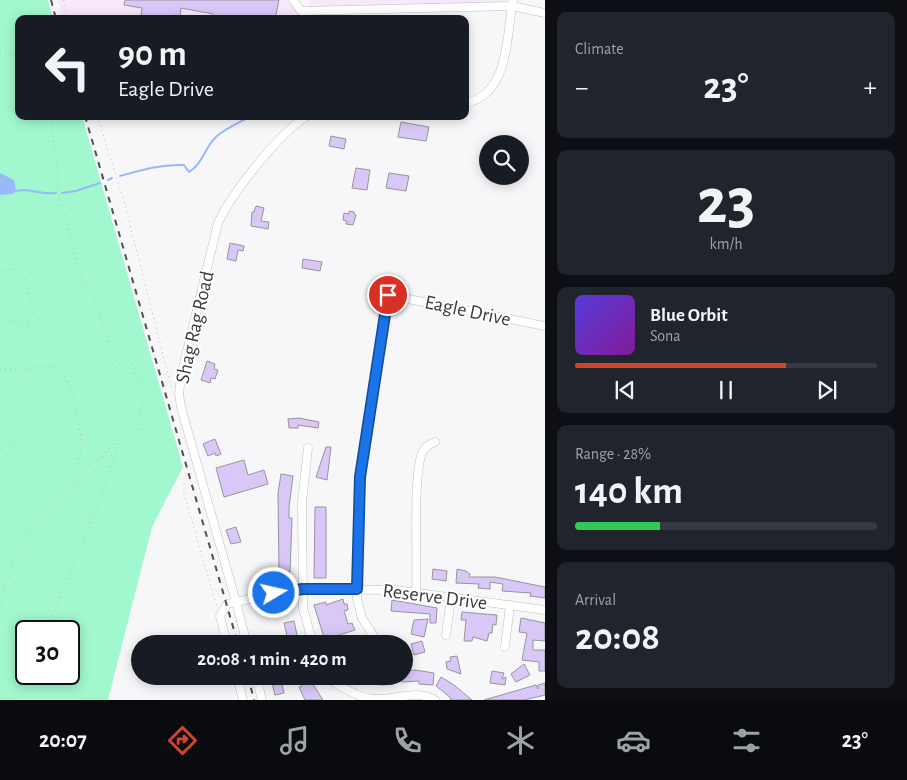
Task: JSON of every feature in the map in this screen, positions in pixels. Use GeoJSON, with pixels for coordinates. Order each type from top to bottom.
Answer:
{"type":"FeatureCollection","features":[{"type":"Feature","properties":{"kind":"street"},"geometry":{"type":"LineString","coordinates":[[293,0],[301,11],[512,3],[544,13]]}},
{"type":"Feature","properties":{"kind":"street"},"geometry":{"type":"LineString","coordinates":[[325,10],[326,0]]}},
{"type":"Feature","properties":{"kind":"street"},"geometry":{"type":"LineString","coordinates":[[469,101],[480,98],[497,83],[512,3]]}},
{"type":"Feature","properties":{"kind":"street","name":"Shag Rag Road"},"geometry":{"type":"LineString","coordinates":[[245,635],[187,432],[179,394],[218,223],[232,197],[243,183],[285,134],[302,120]]}},
{"type":"Feature","properties":{"kind":"street","name":"Eagle Drive"},"geometry":{"type":"LineString","coordinates":[[357,589],[360,477],[388,295],[544,326]]}},
{"type":"Feature","properties":{"kind":"street"},"geometry":{"type":"LineString","coordinates":[[416,593],[419,476],[422,452],[428,445],[435,442]]}},
{"type":"Feature","properties":{"kind":"street"},"geometry":{"type":"LineString","coordinates":[[308,448],[302,502],[303,608],[310,635]]}},
{"type":"Feature","properties":{"kind":"street","name":"Reserve Drive"},"geometry":{"type":"LineString","coordinates":[[236,602],[303,589],[357,589],[416,593],[544,610]]}},
{"type":"Feature","properties":{"kind":"street"},"geometry":{"type":"LineString","coordinates":[[357,589],[357,599],[362,618],[373,635]]}},
{"type":"Feature","properties":{"kind":"street"},"geometry":{"type":"LineString","coordinates":[[446,635],[451,598]]}},
{"type":"Feature","properties":{"kind":"street"},"geometry":{"type":"LineString","coordinates":[[225,635],[220,616],[226,604],[236,602]]}},
{"type":"Feature","properties":{"kind":"street"},"geometry":{"type":"LineString","coordinates":[[505,647],[510,605]]}},
{"type":"Feature","properties":{"kind":"street"},"geometry":{"type":"LineString","coordinates":[[239,685],[243,700]]}},
{"type":"Feature","properties":{"kind":"street"},"geometry":{"type":"LineString","coordinates":[[258,685],[262,700]]}},
{"type":"Feature","properties":{"kind":"street"},"geometry":{"type":"LineString","coordinates":[[340,685],[368,698],[378,700],[414,694],[435,700]]}},
{"type":"Feature","properties":{"kind":"path"},"geometry":{"type":"LineString","coordinates":[[63,0],[67,15]]}},
{"type":"Feature","properties":{"kind":"path"},"geometry":{"type":"LineString","coordinates":[[0,53],[15,56]]}},
{"type":"Feature","properties":{"kind":"path"},"geometry":{"type":"LineString","coordinates":[[51,120],[58,172],[57,186],[82,282],[95,302],[117,362],[122,364],[129,360],[146,394],[138,419],[146,446],[140,448],[133,440],[127,438],[118,444],[111,445],[102,457]]}},
{"type":"Feature","properties":{"kind":"path"},"geometry":{"type":"LineString","coordinates":[[98,120],[124,201],[172,390]]}},
{"type":"Feature","properties":{"kind":"path"},"geometry":{"type":"LineString","coordinates":[[0,272],[15,269],[23,273],[34,314],[27,326],[0,317]]}},
{"type":"Feature","properties":{"kind":"path"},"geometry":{"type":"LineString","coordinates":[[0,369],[23,370],[49,364],[59,368],[65,374],[81,438],[76,464],[79,468],[83,468]]}},
{"type":"Feature","properties":{"kind":"path"},"geometry":{"type":"LineString","coordinates":[[0,449],[36,432]]}},
{"type":"Feature","properties":{"kind":"path"},"geometry":{"type":"LineString","coordinates":[[50,620],[95,512],[118,444]]}},
{"type":"Feature","properties":{"kind":"path"},"geometry":{"type":"LineString","coordinates":[[0,606],[13,561],[26,532],[44,514],[55,496],[76,483],[83,468],[102,457],[115,455]]}},
{"type":"Feature","properties":{"kind":"path"},"geometry":{"type":"LineString","coordinates":[[193,472],[184,476],[184,494],[220,616]]}},
{"type":"Feature","properties":{"kind":"path"},"geometry":{"type":"LineString","coordinates":[[73,700],[76,685]]}},
{"type":"Feature","properties":{"kind":"shaded area"},"geometry":{"type":"Polygon","coordinates":[[[57,0],[291,0],[299,13],[307,15],[62,15],[57,0]]]}},
{"type":"Feature","properties":{"kind":"shaded area"},"geometry":{"type":"Polygon","coordinates":[[[310,0],[507,0],[505,3],[309,7],[310,0]]]}},
{"type":"Feature","properties":{"kind":"green space"},"geometry":{"type":"Polygon","coordinates":[[[0,0],[48,0],[52,15],[15,15],[15,120],[83,120],[183,467],[152,527],[108,700],[0,700],[0,0]]]}},
{"type":"Feature","properties":{"kind":"water"},"geometry":{"type":"Polygon","coordinates":[[[0,173],[14,180],[16,191],[13,194],[0,195],[0,173]]]}},
{"type":"Feature","properties":{"kind":"building"},"geometry":{"type":"Polygon","coordinates":[[[125,0],[279,0],[276,15],[213,15],[181,8],[180,15],[141,15],[142,8],[124,5],[125,0]]]}},
{"type":"Feature","properties":{"kind":"building"},"geometry":{"type":"Polygon","coordinates":[[[401,122],[429,127],[426,141],[398,137],[401,122]]]}},
{"type":"Feature","properties":{"kind":"building"},"geometry":{"type":"Polygon","coordinates":[[[331,136],[346,139],[344,149],[329,146],[331,136]]]}},
{"type":"Feature","properties":{"kind":"building"},"geometry":{"type":"Polygon","coordinates":[[[356,168],[370,170],[367,190],[352,188],[356,168]]]}},
{"type":"Feature","properties":{"kind":"building"},"geometry":{"type":"Polygon","coordinates":[[[389,173],[409,176],[406,191],[386,188],[389,173]]]}},
{"type":"Feature","properties":{"kind":"building"},"geometry":{"type":"Polygon","coordinates":[[[256,206],[264,208],[261,221],[269,222],[268,229],[251,226],[252,212],[254,212],[256,206]]]}},
{"type":"Feature","properties":{"kind":"building"},"geometry":{"type":"Polygon","coordinates":[[[349,211],[354,212],[356,215],[353,225],[346,224],[347,221],[343,220],[344,213],[349,214],[349,211]]]}},
{"type":"Feature","properties":{"kind":"building"},"geometry":{"type":"Polygon","coordinates":[[[230,243],[244,246],[243,251],[238,250],[236,261],[227,259],[230,243]]]}},
{"type":"Feature","properties":{"kind":"building"},"geometry":{"type":"Polygon","coordinates":[[[303,259],[322,262],[320,271],[302,268],[303,259]]]}},
{"type":"Feature","properties":{"kind":"building"},"geometry":{"type":"Polygon","coordinates":[[[207,361],[215,364],[214,369],[218,370],[215,379],[211,378],[210,383],[201,380],[207,361]]]}},
{"type":"Feature","properties":{"kind":"building"},"geometry":{"type":"Polygon","coordinates":[[[299,418],[319,422],[318,428],[298,425],[298,428],[289,428],[288,419],[299,418]]]}},
{"type":"Feature","properties":{"kind":"building"},"geometry":{"type":"Polygon","coordinates":[[[215,439],[221,454],[216,456],[215,453],[208,456],[203,444],[215,439]]]}},
{"type":"Feature","properties":{"kind":"building"},"geometry":{"type":"Polygon","coordinates":[[[326,447],[331,447],[327,480],[316,477],[326,447]]]}},
{"type":"Feature","properties":{"kind":"building"},"geometry":{"type":"Polygon","coordinates":[[[244,460],[248,475],[264,470],[268,484],[224,497],[216,468],[244,460]]]}},
{"type":"Feature","properties":{"kind":"building"},"geometry":{"type":"Polygon","coordinates":[[[281,474],[293,476],[289,507],[289,518],[292,518],[290,572],[279,572],[278,493],[281,474]]]}},
{"type":"Feature","properties":{"kind":"building"},"geometry":{"type":"Polygon","coordinates":[[[315,507],[326,507],[326,578],[314,578],[315,507]]]}},
{"type":"Feature","properties":{"kind":"building"},"geometry":{"type":"Polygon","coordinates":[[[236,527],[241,542],[231,544],[226,530],[236,527]]]}},
{"type":"Feature","properties":{"kind":"building"},"geometry":{"type":"Polygon","coordinates":[[[433,569],[447,571],[446,581],[432,579],[433,569]]]}},
{"type":"Feature","properties":{"kind":"building"},"geometry":{"type":"Polygon","coordinates":[[[457,569],[466,571],[470,574],[469,577],[495,577],[545,587],[545,598],[530,596],[531,593],[502,591],[503,584],[490,582],[490,589],[478,588],[479,584],[456,583],[457,569]]]}},
{"type":"Feature","properties":{"kind":"building"},"geometry":{"type":"Polygon","coordinates":[[[343,599],[344,604],[347,604],[348,610],[344,611],[348,624],[352,623],[355,630],[339,635],[323,635],[314,605],[326,602],[326,605],[343,599]]]}},
{"type":"Feature","properties":{"kind":"building"},"geometry":{"type":"Polygon","coordinates":[[[392,600],[437,608],[436,623],[430,623],[430,614],[391,611],[392,600]]]}},
{"type":"Feature","properties":{"kind":"building"},"geometry":{"type":"Polygon","coordinates":[[[462,612],[497,615],[496,625],[493,624],[492,633],[489,633],[487,641],[473,637],[472,641],[464,641],[466,620],[461,620],[462,612]]]}},
{"type":"Feature","properties":{"kind":"building"},"geometry":{"type":"Polygon","coordinates":[[[521,618],[545,623],[545,641],[533,640],[533,650],[545,650],[545,671],[539,671],[539,662],[522,660],[527,633],[519,632],[521,618]]]}},
{"type":"Feature","properties":{"kind":"building"},"geometry":{"type":"Polygon","coordinates":[[[428,619],[424,637],[411,634],[414,620],[428,619]]]}},
{"type":"Feature","properties":{"kind":"building"},"geometry":{"type":"Polygon","coordinates":[[[294,621],[297,635],[287,635],[284,623],[294,621]]]}},
{"type":"Feature","properties":{"kind":"building"},"geometry":{"type":"Polygon","coordinates":[[[422,641],[425,652],[414,655],[413,643],[422,641]]]}},
{"type":"Feature","properties":{"kind":"building"},"geometry":{"type":"Polygon","coordinates":[[[457,656],[461,674],[447,669],[446,662],[451,661],[450,657],[457,656]]]}},
{"type":"Feature","properties":{"kind":"building"},"geometry":{"type":"Polygon","coordinates":[[[524,664],[530,675],[516,682],[511,674],[524,664]]]}},
{"type":"Feature","properties":{"kind":"building"},"geometry":{"type":"Polygon","coordinates":[[[413,670],[434,673],[433,685],[419,684],[419,681],[413,681],[413,670]]]}},
{"type":"Feature","properties":{"kind":"building"},"geometry":{"type":"Polygon","coordinates":[[[492,671],[504,673],[502,679],[506,677],[505,685],[490,683],[492,671]]]}},
{"type":"Feature","properties":{"kind":"building"},"geometry":{"type":"Polygon","coordinates":[[[441,677],[472,700],[450,700],[451,698],[436,686],[441,677]]]}},
{"type":"Feature","properties":{"kind":"building"},"geometry":{"type":"Polygon","coordinates":[[[545,683],[545,695],[524,700],[484,700],[536,685],[538,689],[538,685],[545,683]]]}},
{"type":"Feature","properties":{"kind":"building"},"geometry":{"type":"Polygon","coordinates":[[[272,685],[282,685],[284,693],[275,695],[272,685]]]}},
{"type":"Feature","properties":{"kind":"building"},"geometry":{"type":"Polygon","coordinates":[[[314,685],[323,700],[305,700],[299,687],[314,685]]]}},
{"type":"Feature","properties":{"kind":"waterway"},"geometry":{"type":"LineString","coordinates":[[120,176],[167,165],[184,165],[189,172],[198,164],[217,136],[244,120]]}},
{"type":"Feature","properties":{"kind":"waterway"},"geometry":{"type":"LineString","coordinates":[[108,180],[112,178]]}},
{"type":"Feature","properties":{"kind":"waterway"},"geometry":{"type":"LineString","coordinates":[[62,193],[76,191],[100,183]]}},
{"type":"Feature","properties":{"kind":"waterway"},"geometry":{"type":"LineString","coordinates":[[16,191],[56,193]]}},
{"type":"Feature","properties":{"kind":"railway"},"geometry":{"type":"LineString","coordinates":[[51,0],[55,15]]}},
{"type":"Feature","properties":{"kind":"railway"},"geometry":{"type":"LineString","coordinates":[[86,120],[235,635]]}},
{"type":"Feature","properties":{"kind":"railway"},"geometry":{"type":"LineString","coordinates":[[250,685],[254,700]]}},
{"type":"Feature","properties":{"kind":"route"},"geometry":{"type":"LineString","coordinates":[[274,593],[291,589],[357,589],[360,477],[388,295]]}}]}
